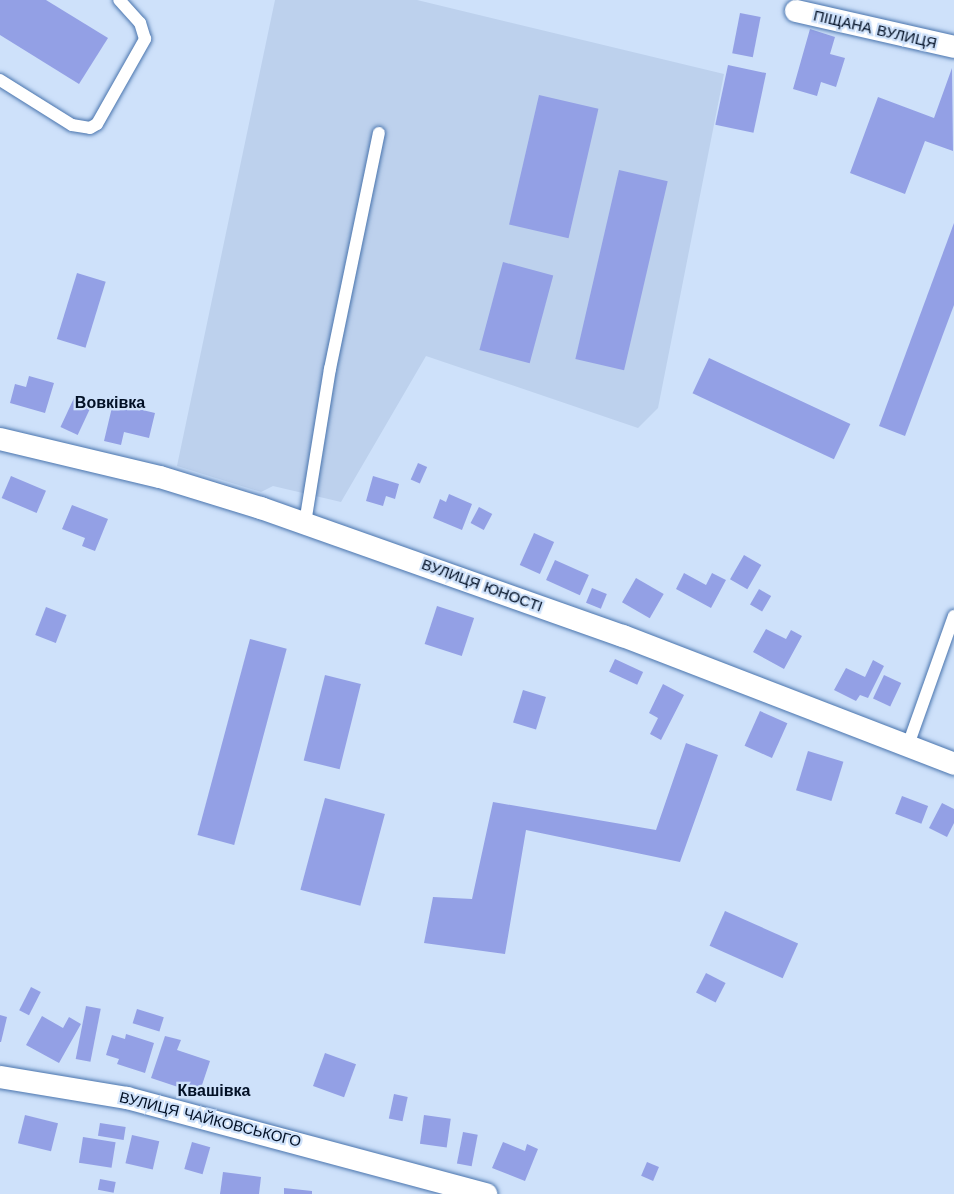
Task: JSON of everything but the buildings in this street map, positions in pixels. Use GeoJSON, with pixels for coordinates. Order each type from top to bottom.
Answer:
{"type":"FeatureCollection","features":[{"type":"Feature","properties":{"kind":"street","name":"ПІЩАНА ВУЛИЦЯ"},"geometry":{"type":"LineString","coordinates":[[796,11],[954,47]]}},
{"type":"Feature","properties":{"kind":"street","name":"ВУЛИЦЯ ЮНОСТІ"},"geometry":{"type":"LineString","coordinates":[[0,439],[160,477],[305,523],[623,636],[954,764]]}},
{"type":"Feature","properties":{"kind":"street","name":"ВУЛИЦЯ ЧАЙКОВСЬКОГО"},"geometry":{"type":"LineString","coordinates":[[0,1077],[127,1098],[486,1194]]}},
{"type":"Feature","properties":{"kind":"lane"},"geometry":{"type":"LineString","coordinates":[[0,80],[72,124],[90,128],[97,124],[145,39],[140,23],[119,0]]}},
{"type":"Feature","properties":{"kind":"lane"},"geometry":{"type":"LineString","coordinates":[[305,523],[330,369],[379,133]]}},
{"type":"Feature","properties":{"kind":"lane"},"geometry":{"type":"LineString","coordinates":[[908,745],[954,616]]}},
{"type":"Feature","properties":{"kind":"shaded area"},"geometry":{"type":"Polygon","coordinates":[[[275,0],[417,0],[724,74],[658,408],[638,428],[426,356],[341,502],[273,486],[261,492],[177,466],[275,0]]]}},
{"type":"Feature","properties":{"kind":"district","name":"Вовківка"},"geometry":{"type":"Point","coordinates":[110,403]}},
{"type":"Feature","properties":{"kind":"district","name":"Квашівка"},"geometry":{"type":"Point","coordinates":[214,1091]}}]}
